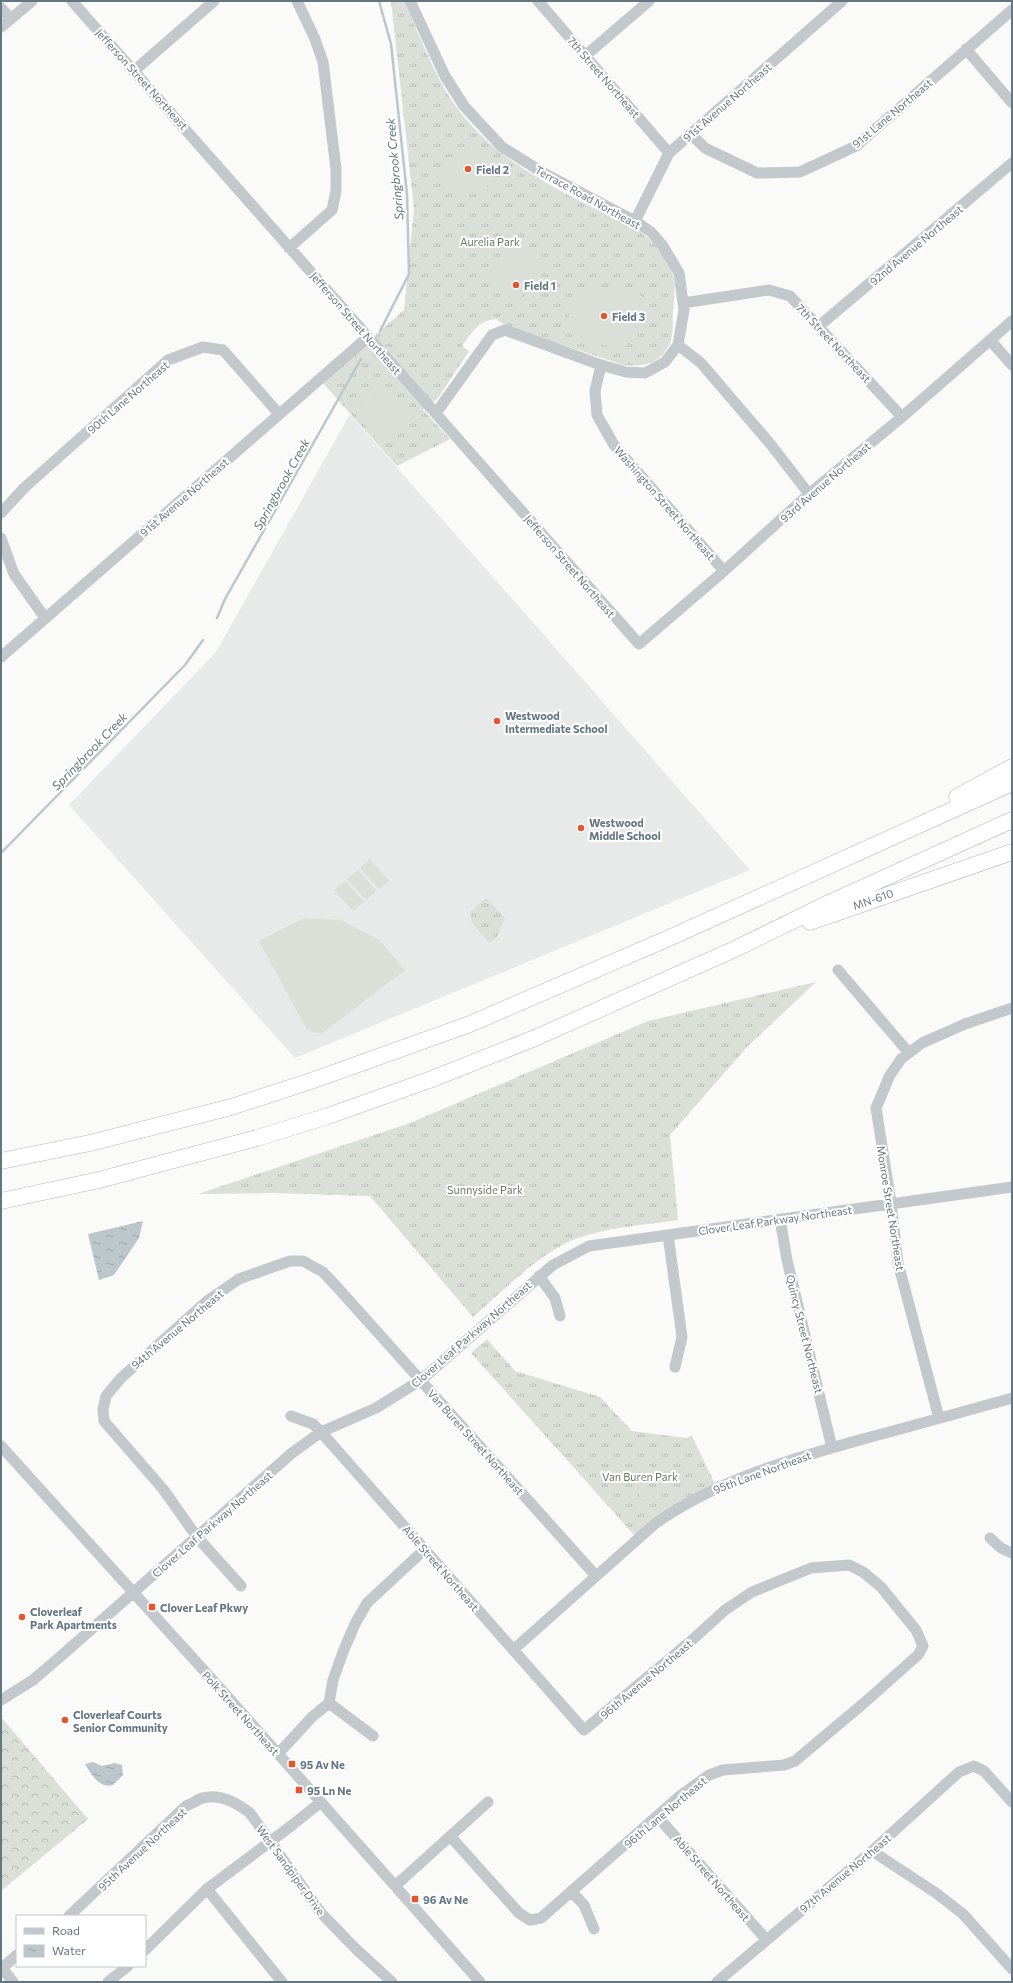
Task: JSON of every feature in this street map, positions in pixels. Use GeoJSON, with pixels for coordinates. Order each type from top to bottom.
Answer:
{"type":"FeatureCollection","features":[{"type":"Feature","properties":{"kind":"highway"},"geometry":{"type":"LineString","coordinates":[[860,851],[1012,767]]}},
{"type":"Feature","properties":{"kind":"highway"},"geometry":{"type":"LineString","coordinates":[[1,1161],[90,1143],[231,1107],[470,1024],[669,938],[1012,783]]}},
{"type":"Feature","properties":{"kind":"highway"},"geometry":{"type":"LineString","coordinates":[[1,1201],[99,1180],[257,1138],[328,1116],[432,1079],[535,1038],[735,949],[828,903],[1012,820]]}},
{"type":"Feature","properties":{"kind":"highway","name":"MN-610"},"geometry":{"type":"LineString","coordinates":[[735,949],[865,902],[1012,852]]}},
{"type":"Feature","properties":{"kind":"street"},"geometry":{"type":"LineString","coordinates":[[1,27],[32,1]]}},
{"type":"Feature","properties":{"kind":"street","name":"Jefferson Street Northeast"},"geometry":{"type":"LineString","coordinates":[[72,1],[135,70],[289,248],[639,644]]}},
{"type":"Feature","properties":{"kind":"street"},"geometry":{"type":"LineString","coordinates":[[135,70],[214,1]]}},
{"type":"Feature","properties":{"kind":"street"},"geometry":{"type":"LineString","coordinates":[[289,248],[332,210],[336,191],[336,169],[323,62],[315,39],[297,1]]}},
{"type":"Feature","properties":{"kind":"street","name":"Terrace Road Northeast"},"geometry":{"type":"LineString","coordinates":[[410,1],[445,76],[464,106],[502,147],[549,176],[635,221],[651,232],[663,246],[679,273],[684,310],[678,345]]}},
{"type":"Feature","properties":{"kind":"street","name":"7th Street Northeast"},"geometry":{"type":"LineString","coordinates":[[538,1],[669,153]]}},
{"type":"Feature","properties":{"kind":"street"},"geometry":{"type":"LineString","coordinates":[[585,56],[649,1]]}},
{"type":"Feature","properties":{"kind":"street","name":"91st Avenue Northeast"},"geometry":{"type":"LineString","coordinates":[[635,221],[669,153],[842,1]]}},
{"type":"Feature","properties":{"kind":"street"},"geometry":{"type":"LineString","coordinates":[[1,8],[10,19]]}},
{"type":"Feature","properties":{"kind":"street","name":"91st Lane Northeast"},"geometry":{"type":"LineString","coordinates":[[691,134],[705,148],[757,173],[800,172],[856,146],[1012,10]]}},
{"type":"Feature","properties":{"kind":"street"},"geometry":{"type":"LineString","coordinates":[[966,49],[1012,103]]}},
{"type":"Feature","properties":{"kind":"street","name":"92nd Avenue Northeast"},"geometry":{"type":"LineString","coordinates":[[819,326],[1012,163]]}},
{"type":"Feature","properties":{"kind":"street","name":"7th Street Northeast"},"geometry":{"type":"LineString","coordinates":[[683,303],[769,290],[790,296],[902,417]]}},
{"type":"Feature","properties":{"kind":"street","name":"93rd Avenue Northeast"},"geometry":{"type":"LineString","coordinates":[[639,644],[724,571],[809,494],[902,417],[1012,321]]}},
{"type":"Feature","properties":{"kind":"street"},"geometry":{"type":"LineString","coordinates":[[436,413],[492,335],[505,330],[601,365],[626,372],[645,373],[665,362],[678,345],[701,363],[772,446],[809,494]]}},
{"type":"Feature","properties":{"kind":"street","name":"91st Avenue Northeast"},"geometry":{"type":"LineString","coordinates":[[1,657],[368,337]]}},
{"type":"Feature","properties":{"kind":"street"},"geometry":{"type":"LineString","coordinates":[[990,340],[1012,365]]}},
{"type":"Feature","properties":{"kind":"street","name":"90th Lane Northeast"},"geometry":{"type":"LineString","coordinates":[[1,513],[24,488],[168,360],[203,347],[222,350],[279,414]]}},
{"type":"Feature","properties":{"kind":"street","name":"Washington Street Northeast"},"geometry":{"type":"LineString","coordinates":[[601,365],[595,391],[597,415],[614,445],[724,571]]}},
{"type":"Feature","properties":{"kind":"street"},"geometry":{"type":"LineString","coordinates":[[1,538],[14,574],[45,618]]}},
{"type":"Feature","properties":{"kind":"street"},"geometry":{"type":"LineString","coordinates":[[838,970],[909,1052]]}},
{"type":"Feature","properties":{"kind":"street","name":"Monroe Street Northeast"},"geometry":{"type":"LineString","coordinates":[[939,1418],[898,1263],[891,1203],[876,1108],[890,1075],[901,1059],[909,1052],[934,1037],[965,1024],[1012,1008]]}},
{"type":"Feature","properties":{"kind":"street","name":"Clover Leaf Parkway Northeast"},"geometry":{"type":"LineString","coordinates":[[1,1700],[33,1680],[292,1453],[321,1432],[376,1408],[421,1380],[539,1276],[564,1258],[589,1246],[1012,1187]]}},
{"type":"Feature","properties":{"kind":"street","name":"Quincy Street Northeast"},"geometry":{"type":"LineString","coordinates":[[780,1219],[787,1260],[832,1448]]}},
{"type":"Feature","properties":{"kind":"street"},"geometry":{"type":"LineString","coordinates":[[668,1235],[682,1337],[675,1367]]}},
{"type":"Feature","properties":{"kind":"street","name":"94th Avenue Northeast"},"geometry":{"type":"LineString","coordinates":[[197,1537],[163,1489],[104,1421],[103,1409],[106,1396],[121,1378],[207,1301],[239,1279],[290,1261],[303,1261]]}},
{"type":"Feature","properties":{"kind":"street","name":"Van Buren Street Northeast"},"geometry":{"type":"LineString","coordinates":[[303,1261],[323,1272],[338,1287],[596,1576]]}},
{"type":"Feature","properties":{"kind":"street"},"geometry":{"type":"LineString","coordinates":[[539,1276],[555,1298],[560,1316]]}},
{"type":"Feature","properties":{"kind":"street","name":"95th Lane Northeast"},"geometry":{"type":"LineString","coordinates":[[513,1650],[656,1523],[682,1505],[721,1486],[795,1458],[1012,1398]]}},
{"type":"Feature","properties":{"kind":"street","name":"Able Street Northeast"},"geometry":{"type":"LineString","coordinates":[[291,1416],[313,1424],[321,1432],[584,1730]]}},
{"type":"Feature","properties":{"kind":"street","name":"Polk Street Northeast"},"geometry":{"type":"LineString","coordinates":[[1,1446],[321,1802],[480,1982]]}},
{"type":"Feature","properties":{"kind":"street"},"geometry":{"type":"LineString","coordinates":[[197,1537],[241,1586]]}},
{"type":"Feature","properties":{"kind":"street"},"geometry":{"type":"LineString","coordinates":[[990,1538],[1001,1548],[1012,1553]]}},
{"type":"Feature","properties":{"kind":"street"},"geometry":{"type":"LineString","coordinates":[[278,1754],[312,1717],[329,1703],[333,1680],[355,1624],[367,1604],[424,1550]]}},
{"type":"Feature","properties":{"kind":"street","name":"96th Avenue Northeast"},"geometry":{"type":"LineString","coordinates":[[584,1730],[725,1610],[752,1592],[811,1568],[849,1565],[864,1572],[881,1587],[916,1630],[923,1646]]}},
{"type":"Feature","properties":{"kind":"street"},"geometry":{"type":"LineString","coordinates":[[706,1627],[721,1625]]}},
{"type":"Feature","properties":{"kind":"street","name":"96th Lane Northeast"},"geometry":{"type":"LineString","coordinates":[[450,1836],[519,1913],[530,1920],[541,1918],[657,1816],[709,1775],[723,1770],[784,1765],[795,1761],[870,1698],[918,1655],[923,1646]]}},
{"type":"Feature","properties":{"kind":"street"},"geometry":{"type":"LineString","coordinates":[[329,1703],[373,1736]]}},
{"type":"Feature","properties":{"kind":"street","name":"97th Avenue Northeast"},"geometry":{"type":"LineString","coordinates":[[717,1982],[872,1851],[959,1772],[974,1766],[984,1770],[1012,1802]]}},
{"type":"Feature","properties":{"kind":"street","name":"95th Avenue Northeast"},"geometry":{"type":"LineString","coordinates":[[70,1915],[186,1806],[204,1798],[221,1798]]}},
{"type":"Feature","properties":{"kind":"street","name":"West Sandpiper Drive"},"geometry":{"type":"LineString","coordinates":[[221,1798],[237,1803],[250,1813],[321,1913],[356,1949],[392,1982]]}},
{"type":"Feature","properties":{"kind":"street"},"geometry":{"type":"LineString","coordinates":[[146,1949],[207,1889],[321,1802]]}},
{"type":"Feature","properties":{"kind":"street"},"geometry":{"type":"LineString","coordinates":[[396,1886],[488,1802]]}},
{"type":"Feature","properties":{"kind":"street","name":"Able Street Northeast"},"geometry":{"type":"LineString","coordinates":[[657,1816],[766,1940]]}},
{"type":"Feature","properties":{"kind":"street"},"geometry":{"type":"LineString","coordinates":[[872,1851],[936,1893],[963,1914],[1012,1969]]}},
{"type":"Feature","properties":{"kind":"street"},"geometry":{"type":"LineString","coordinates":[[207,1889],[282,1982]]}},
{"type":"Feature","properties":{"kind":"street"},"geometry":{"type":"LineString","coordinates":[[571,1891],[584,1905],[594,1929]]}},
{"type":"Feature","properties":{"kind":"street"},"geometry":{"type":"LineString","coordinates":[[13,1982],[2,1968],[16,1956]]}},
{"type":"Feature","properties":{"kind":"street"},"geometry":{"type":"LineString","coordinates":[[108,1982],[127,1967]]}},
{"type":"Feature","properties":{"kind":"shaded area"},"geometry":{"type":"Polygon","coordinates":[[[350,414],[750,870],[295,1058],[69,805],[216,652],[350,414]]]}},
{"type":"Feature","properties":{"kind":"green space","name":"Aurelia Park"},"geometry":{"type":"Polygon","coordinates":[[[391,1],[404,1],[443,86],[460,112],[478,132],[519,166],[566,194],[638,230],[656,246],[664,256],[674,278],[671,340],[662,356],[651,363],[624,365],[510,328],[496,319],[480,325],[472,332],[462,346],[469,351],[438,398],[423,410],[450,439],[397,466],[322,382],[404,310],[414,209],[391,1]]]}},
{"type":"Feature","properties":{"kind":"green space","name":"Field 2"},"geometry":{"type":"Polygon","coordinates":[[[474,142],[502,166],[487,186],[476,193],[469,194],[452,187],[439,178],[433,171],[474,142]]]}},
{"type":"Feature","properties":{"kind":"green space","name":"Field 1"},"geometry":{"type":"Polygon","coordinates":[[[520,252],[541,265],[520,299],[486,271],[503,256],[520,252]]]}},
{"type":"Feature","properties":{"kind":"green space","name":"Field 3"},"geometry":{"type":"Polygon","coordinates":[[[618,286],[628,288],[646,299],[624,352],[564,332],[570,312],[575,304],[582,298],[589,293],[607,287],[618,286]]]}},
{"type":"Feature","properties":{"kind":"green space"},"geometry":{"type":"Polygon","coordinates":[[[385,385],[412,418],[382,444],[356,415],[357,409],[385,385]]]}},
{"type":"Feature","properties":{"kind":"green space"},"geometry":{"type":"Polygon","coordinates":[[[370,859],[389,881],[379,889],[360,868],[370,859]]]}},
{"type":"Feature","properties":{"kind":"green space"},"geometry":{"type":"Polygon","coordinates":[[[358,870],[376,891],[366,900],[347,879],[358,870]]]}},
{"type":"Feature","properties":{"kind":"green space"},"geometry":{"type":"Polygon","coordinates":[[[345,881],[364,902],[353,911],[334,890],[345,881]]]}},
{"type":"Feature","properties":{"kind":"green space"},"geometry":{"type":"Polygon","coordinates":[[[486,898],[505,918],[497,937],[489,943],[472,923],[470,912],[486,898]]]}},
{"type":"Feature","properties":{"kind":"green space"},"geometry":{"type":"Polygon","coordinates":[[[304,918],[341,920],[379,940],[405,970],[321,1034],[307,1030],[259,941],[304,918]]]}},
{"type":"Feature","properties":{"kind":"green space","name":"Sunnyside Park"},"geometry":{"type":"Polygon","coordinates":[[[816,982],[747,1047],[670,1135],[678,1220],[602,1231],[564,1244],[536,1262],[473,1317],[370,1196],[273,1193],[198,1194],[410,1123],[648,1021],[816,982]]]}},
{"type":"Feature","properties":{"kind":"green space","name":"Van Buren Park"},"geometry":{"type":"Polygon","coordinates":[[[487,1339],[515,1371],[600,1397],[632,1431],[686,1438],[692,1436],[715,1484],[683,1501],[635,1536],[471,1353],[487,1339]]]}},
{"type":"Feature","properties":{"kind":"green space"},"geometry":{"type":"Polygon","coordinates":[[[665,1460],[675,1475],[660,1485],[650,1470],[665,1460]]]}},
{"type":"Feature","properties":{"kind":"green space"},"geometry":{"type":"Polygon","coordinates":[[[645,1483],[650,1492],[641,1498],[635,1489],[645,1483]]]}},
{"type":"Feature","properties":{"kind":"green space"},"geometry":{"type":"Polygon","coordinates":[[[1,1717],[88,1819],[1,1891],[1,1717]]]}},
{"type":"Feature","properties":{"kind":"water"},"geometry":{"type":"Polygon","coordinates":[[[143,1221],[139,1238],[114,1275],[99,1280],[88,1234],[143,1221]]]}},
{"type":"Feature","properties":{"kind":"water"},"geometry":{"type":"Polygon","coordinates":[[[93,1762],[102,1766],[115,1763],[122,1765],[123,1775],[113,1785],[104,1785],[96,1780],[85,1764],[93,1762]]]}},
{"type":"Feature","properties":{"kind":"waterway","name":"Springbrook Creek"},"geometry":{"type":"LineString","coordinates":[[379,1],[391,44],[407,194],[409,274],[380,331]]}},
{"type":"Feature","properties":{"kind":"waterway","name":"Springbrook Creek"},"geometry":{"type":"LineString","coordinates":[[217,618],[225,599],[361,359]]}},
{"type":"Feature","properties":{"kind":"waterway","name":"Springbrook Creek"},"geometry":{"type":"LineString","coordinates":[[1,853],[185,665],[203,640]]}},
{"type":"Feature","properties":{"kind":"place","name":"Field 2"},"geometry":{"type":"Point","coordinates":[468,169]}},
{"type":"Feature","properties":{"kind":"place","name":"Field 1"},"geometry":{"type":"Point","coordinates":[516,285]}},
{"type":"Feature","properties":{"kind":"place","name":"Field 3"},"geometry":{"type":"Point","coordinates":[604,316]}},
{"type":"Feature","properties":{"kind":"place","name":"Westwood Intermediate School"},"geometry":{"type":"Point","coordinates":[497,721]}},
{"type":"Feature","properties":{"kind":"place","name":"Westwood Middle School"},"geometry":{"type":"Point","coordinates":[581,828]}},
{"type":"Feature","properties":{"kind":"place","name":"Clover Leaf Pkwy"},"geometry":{"type":"Point","coordinates":[152,1607]}},
{"type":"Feature","properties":{"kind":"place","name":"Cloverleaf Park Apartments"},"geometry":{"type":"Point","coordinates":[22,1617]}},
{"type":"Feature","properties":{"kind":"place","name":"Cloverleaf Courts Senior Community"},"geometry":{"type":"Point","coordinates":[65,1720]}},
{"type":"Feature","properties":{"kind":"place","name":"95 Av Ne"},"geometry":{"type":"Point","coordinates":[292,1764]}},
{"type":"Feature","properties":{"kind":"place","name":"95 Ln Ne"},"geometry":{"type":"Point","coordinates":[299,1790]}},
{"type":"Feature","properties":{"kind":"place","name":"96 Av Ne"},"geometry":{"type":"Point","coordinates":[415,1899]}}]}
